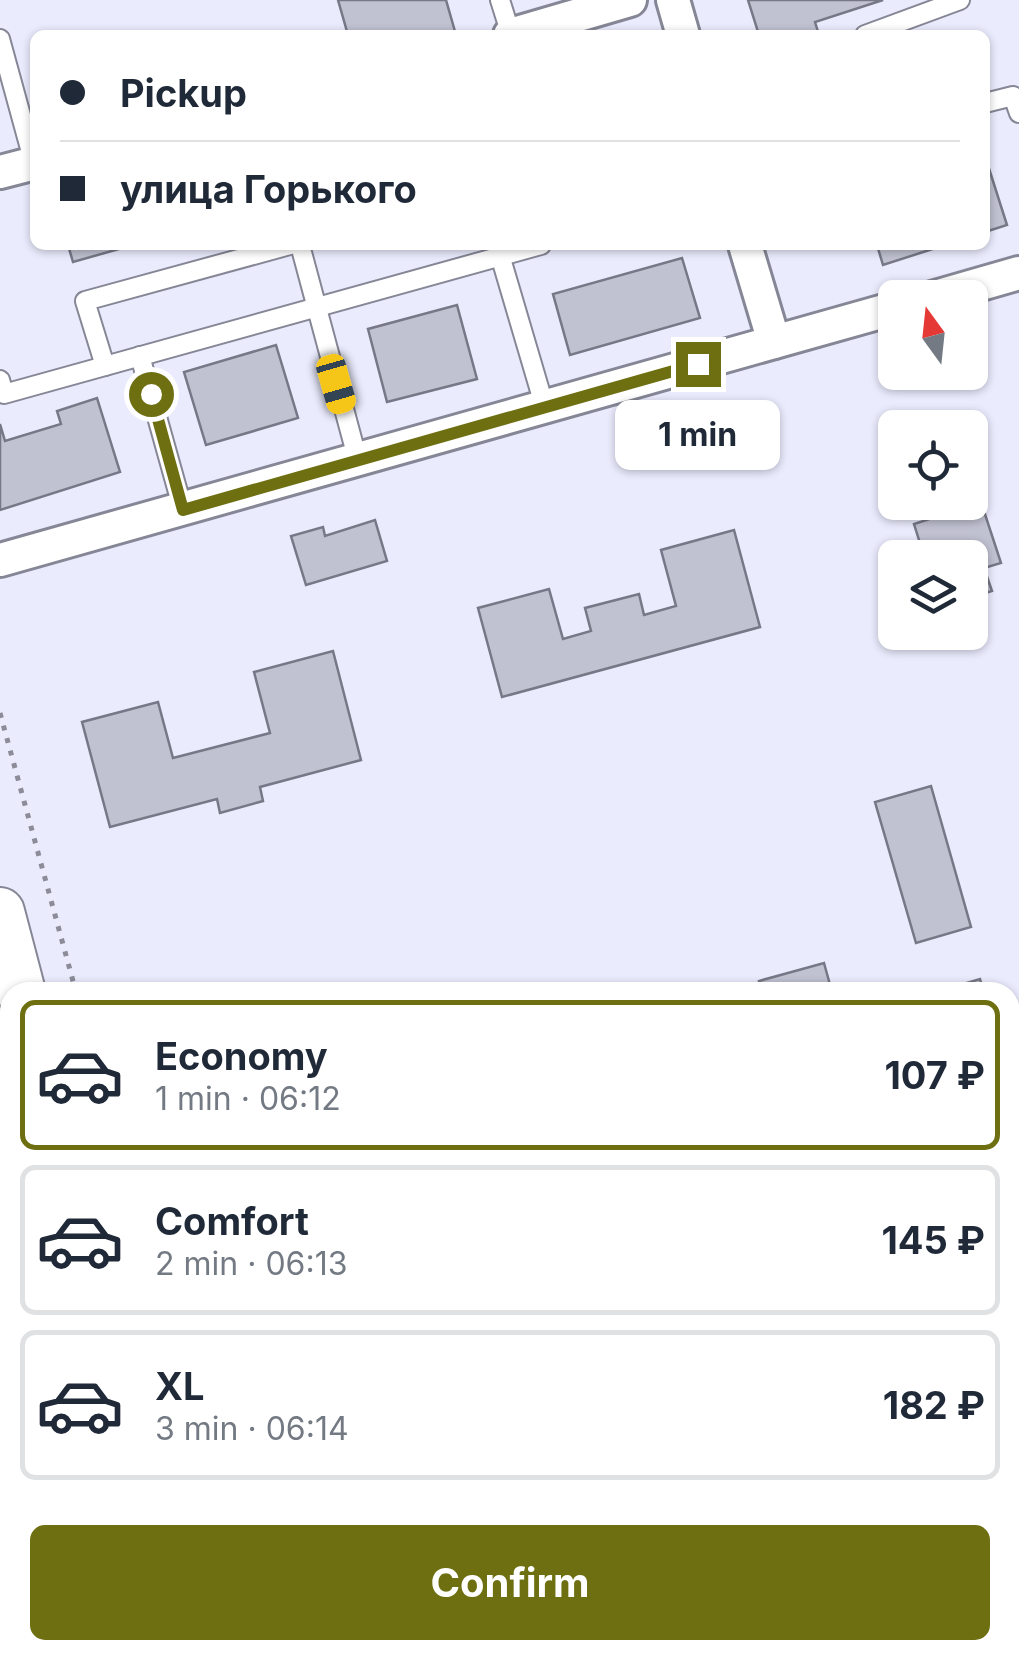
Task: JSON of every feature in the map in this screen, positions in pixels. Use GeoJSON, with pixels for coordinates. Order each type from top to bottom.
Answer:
{"type":"FeatureCollection","features":[{"type":"Feature","properties":{"kind":"main road"},"geometry":{"type":"LineString","coordinates":[[0,912],[19,982]]}},
{"type":"Feature","properties":{"kind":"street"},"geometry":{"type":"LineString","coordinates":[[528,30],[630,0]]}},
{"type":"Feature","properties":{"kind":"street"},"geometry":{"type":"LineString","coordinates":[[672,0],[681,30]]}},
{"type":"Feature","properties":{"kind":"street"},"geometry":{"type":"LineString","coordinates":[[0,172],[30,164]]}},
{"type":"Feature","properties":{"kind":"street"},"geometry":{"type":"LineString","coordinates":[[747,250],[774,342]]}},
{"type":"Feature","properties":{"kind":"street"},"geometry":{"type":"LineString","coordinates":[[988,282],[1019,273]]}},
{"type":"Feature","properties":{"kind":"street"},"geometry":{"type":"LineString","coordinates":[[0,560],[878,313]]}},
{"type":"Feature","properties":{"kind":"lane"},"geometry":{"type":"LineString","coordinates":[[500,0],[509,30]]}},
{"type":"Feature","properties":{"kind":"lane"},"geometry":{"type":"LineString","coordinates":[[879,30],[960,0]]}},
{"type":"Feature","properties":{"kind":"lane"},"geometry":{"type":"LineString","coordinates":[[0,40],[30,149]]}},
{"type":"Feature","properties":{"kind":"lane"},"geometry":{"type":"LineString","coordinates":[[990,101],[1013,96],[1019,113]]}},
{"type":"Feature","properties":{"kind":"lane"},"geometry":{"type":"LineString","coordinates":[[105,366],[85,301],[272,250]]}},
{"type":"Feature","properties":{"kind":"lane"},"geometry":{"type":"LineString","coordinates":[[301,250],[358,461]]}},
{"type":"Feature","properties":{"kind":"lane"},"geometry":{"type":"LineString","coordinates":[[0,380],[4,394],[315,308],[499,251],[544,408]]}},
{"type":"Feature","properties":{"kind":"lane"},"geometry":{"type":"LineString","coordinates":[[140,356],[183,510]]}},
{"type":"Feature","properties":{"kind":"path"},"geometry":{"type":"LineString","coordinates":[[0,713],[73,982]]}},
{"type":"Feature","properties":{"kind":"building"},"geometry":{"type":"Polygon","coordinates":[[[338,0],[446,0],[455,30],[347,30],[338,0]]]}},
{"type":"Feature","properties":{"kind":"building"},"geometry":{"type":"Polygon","coordinates":[[[748,0],[883,0],[815,22],[817,30],[757,30],[748,0]]]}},
{"type":"Feature","properties":{"kind":"building"},"geometry":{"type":"Polygon","coordinates":[[[990,172],[1007,225],[990,230],[990,172]]]}},
{"type":"Feature","properties":{"kind":"building"},"geometry":{"type":"Polygon","coordinates":[[[69,250],[115,250],[73,262],[69,250]]]}},
{"type":"Feature","properties":{"kind":"building"},"geometry":{"type":"Polygon","coordinates":[[[878,250],[930,250],[883,265],[878,250]]]}},
{"type":"Feature","properties":{"kind":"building"},"geometry":{"type":"Polygon","coordinates":[[[682,258],[700,318],[570,355],[553,294],[682,258]]]}},
{"type":"Feature","properties":{"kind":"building"},"geometry":{"type":"Polygon","coordinates":[[[457,305],[477,379],[387,402],[368,329],[457,305]]]}},
{"type":"Feature","properties":{"kind":"building"},"geometry":{"type":"Polygon","coordinates":[[[276,345],[298,418],[206,445],[184,372],[276,345]]]}},
{"type":"Feature","properties":{"kind":"building"},"geometry":{"type":"Polygon","coordinates":[[[97,398],[120,472],[0,510],[0,424],[5,441],[61,424],[57,411],[97,398]]]}},
{"type":"Feature","properties":{"kind":"building"},"geometry":{"type":"Polygon","coordinates":[[[375,520],[387,561],[306,585],[291,536],[323,527],[325,536],[375,520]]]}},
{"type":"Feature","properties":{"kind":"building"},"geometry":{"type":"Polygon","coordinates":[[[926,520],[987,520],[1001,563],[988,567],[988,540],[919,540],[914,524],[926,520]]]}},
{"type":"Feature","properties":{"kind":"building"},"geometry":{"type":"Polygon","coordinates":[[[734,530],[760,627],[502,697],[478,608],[549,589],[563,639],[591,631],[585,608],[639,594],[644,615],[676,606],[661,550],[734,530]]]}},
{"type":"Feature","properties":{"kind":"building"},"geometry":{"type":"Polygon","coordinates":[[[333,651],[361,760],[260,787],[263,801],[220,813],[217,799],[110,827],[82,722],[158,702],[173,758],[270,733],[254,672],[333,651]]]}},
{"type":"Feature","properties":{"kind":"building"},"geometry":{"type":"Polygon","coordinates":[[[931,786],[971,927],[916,943],[875,802],[931,786]]]}},
{"type":"Feature","properties":{"kind":"building"},"geometry":{"type":"Polygon","coordinates":[[[824,963],[829,982],[759,982],[824,963]]]}},
{"type":"Feature","properties":{"kind":"route"},"geometry":{"type":"LineString","coordinates":[[151,394],[183,510],[698,364]]}}]}
